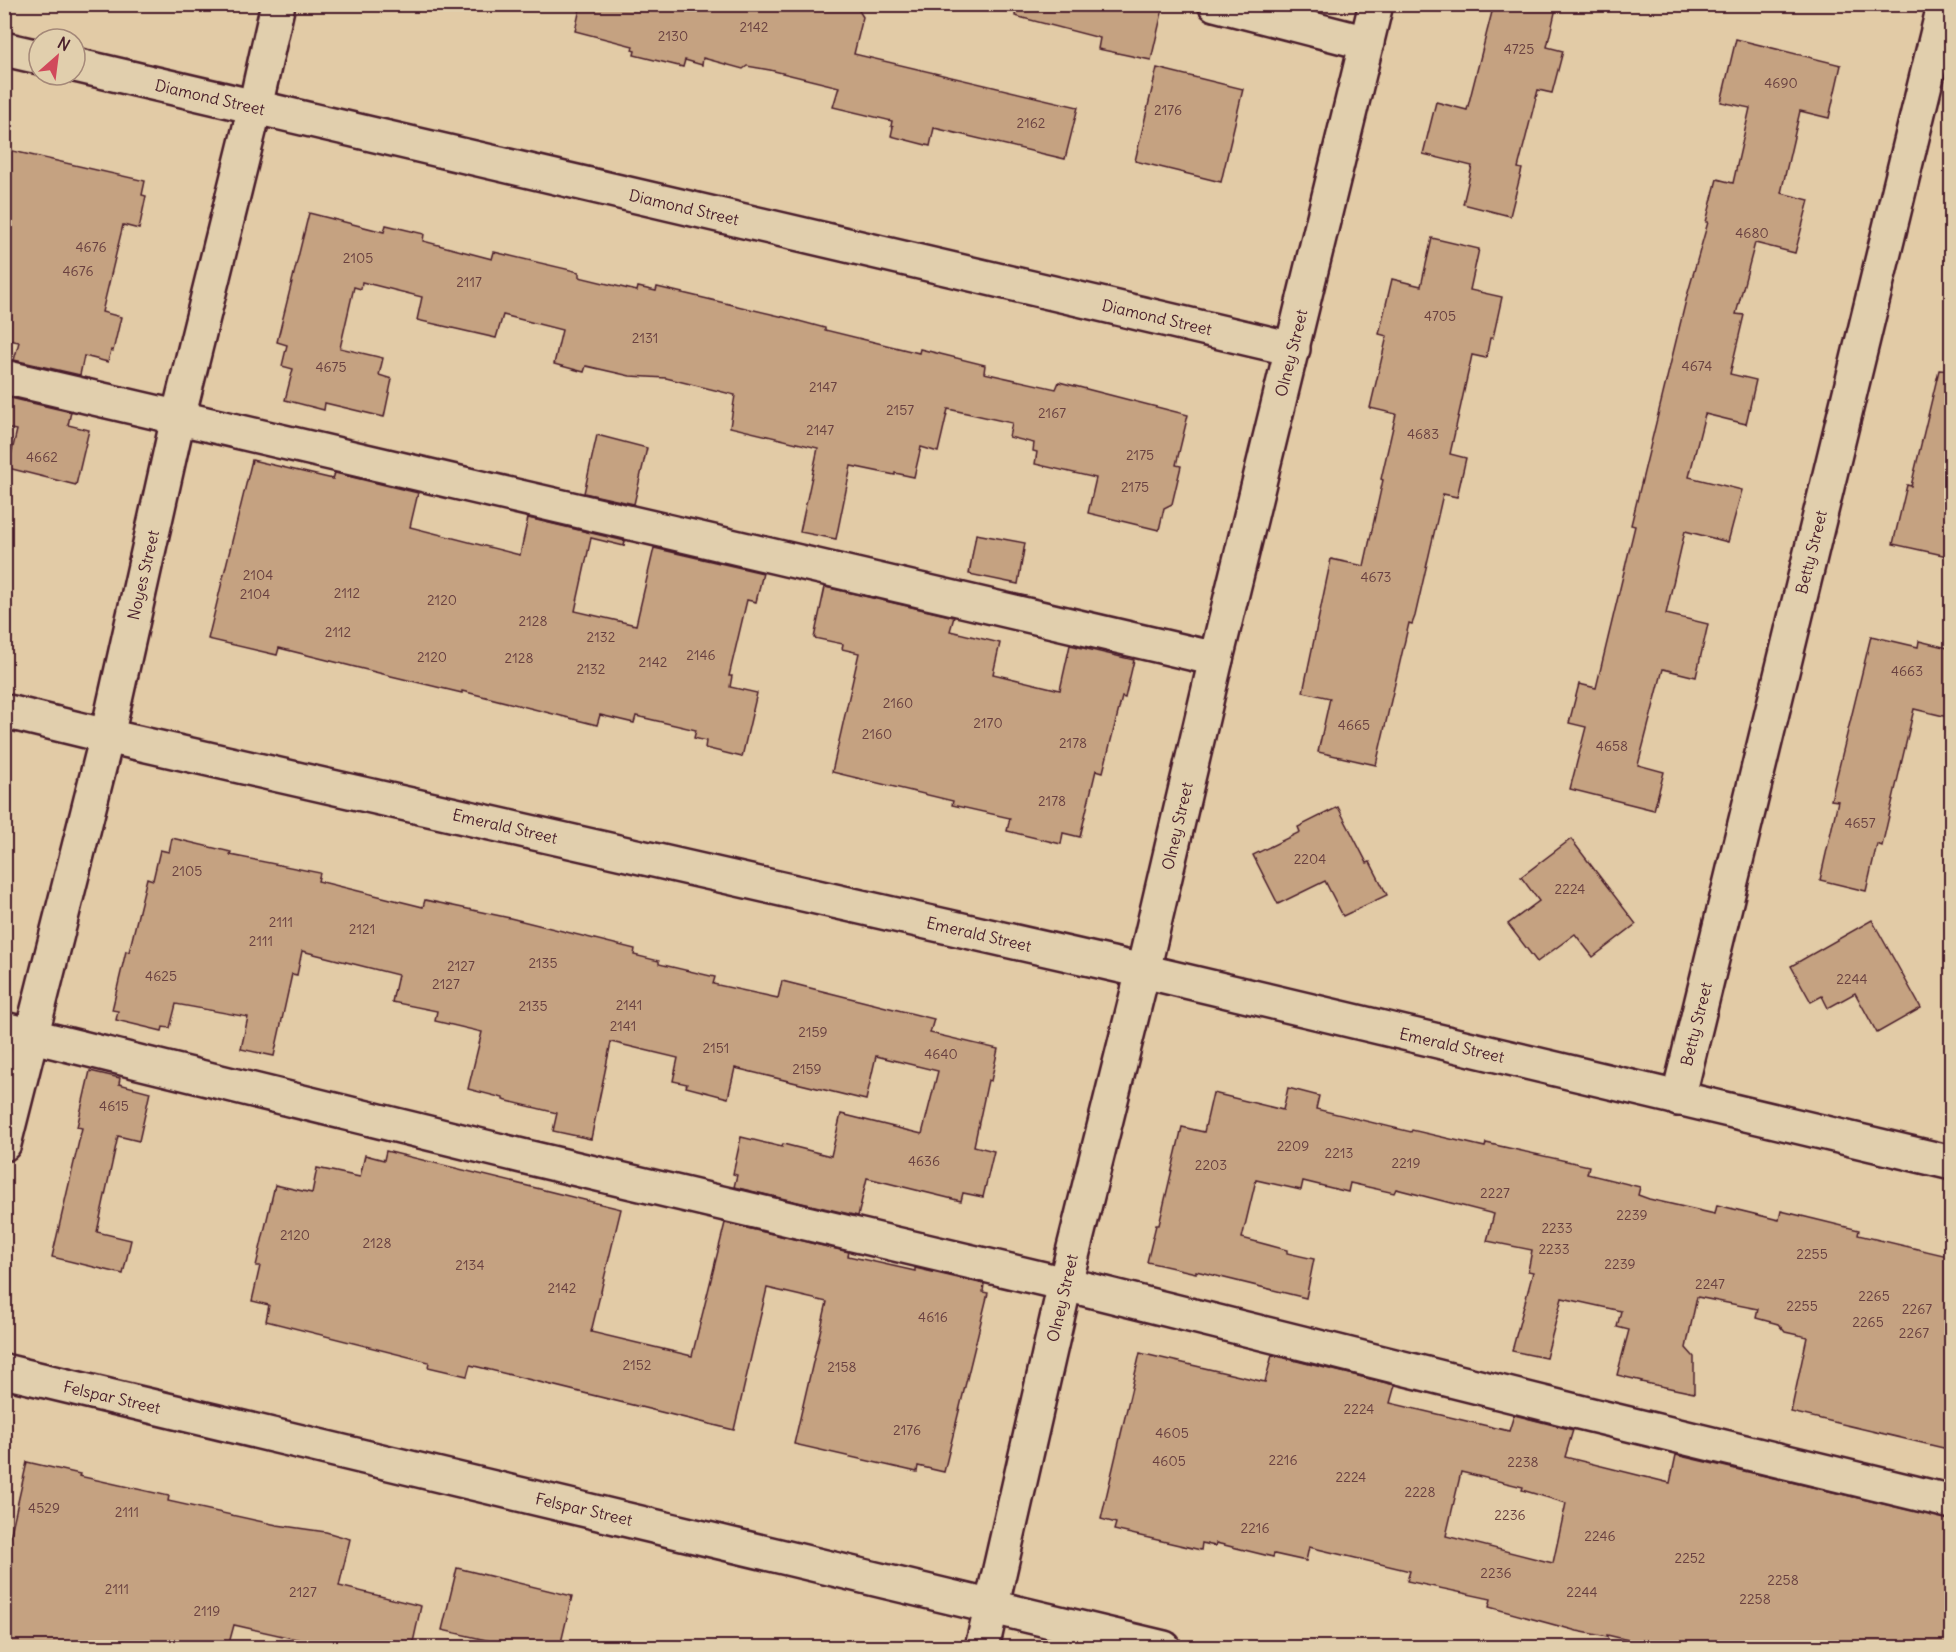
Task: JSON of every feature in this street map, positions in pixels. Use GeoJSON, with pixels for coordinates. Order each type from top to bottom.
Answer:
{"type":"FeatureCollection","features":[{"type":"Feature","properties":{"kind":"street","name":"Noyes Street"},"geometry":{"type":"LineString","coordinates":[[4,1144],[18,1032],[107,736],[178,418],[255,107],[278,4]]}},
{"type":"Feature","properties":{"kind":"street"},"geometry":{"type":"LineString","coordinates":[[1215,4],[1367,43]]}},
{"type":"Feature","properties":{"kind":"street","name":"Olney Street"},"geometry":{"type":"LineString","coordinates":[[982,1647],[1065,1284],[1143,971],[1216,659],[1376,4]]}},
{"type":"Feature","properties":{"kind":"street","name":"Betty Street"},"geometry":{"type":"LineString","coordinates":[[1678,1099],[1935,45],[1943,10],[1942,4]]}},
{"type":"Feature","properties":{"kind":"street"},"geometry":{"type":"LineString","coordinates":[[4,49],[27,54]]}},
{"type":"Feature","properties":{"kind":"street","name":"Diamond Street"},"geometry":{"type":"LineString","coordinates":[[87,68],[1293,348]]}},
{"type":"Feature","properties":{"kind":"street"},"geometry":{"type":"LineString","coordinates":[[4,377],[1216,659]]}},
{"type":"Feature","properties":{"kind":"street","name":"Emerald Street"},"geometry":{"type":"LineString","coordinates":[[4,711],[1143,971],[1952,1163]]}},
{"type":"Feature","properties":{"kind":"street"},"geometry":{"type":"LineString","coordinates":[[18,1032],[515,1154],[1065,1284],[1952,1502]]}},
{"type":"Feature","properties":{"kind":"street","name":"Felspar Street"},"geometry":{"type":"LineString","coordinates":[[4,1371],[1164,1647]]}},
{"type":"Feature","properties":{"kind":"building"},"geometry":{"type":"Polygon","coordinates":[[[581,4],[855,4],[863,17],[854,54],[1078,107],[1065,159],[934,128],[930,146],[891,136],[892,121],[833,107],[839,87],[770,70],[747,66],[743,69],[703,58],[702,65],[685,60],[683,67],[634,55],[633,46],[575,31],[581,4]]]}},
{"type":"Feature","properties":{"kind":"building"},"geometry":{"type":"Polygon","coordinates":[[[1016,4],[1164,4],[1151,60],[1098,49],[1100,38],[1015,16],[1016,4]]]}},
{"type":"Feature","properties":{"kind":"building"},"geometry":{"type":"Polygon","coordinates":[[[1494,4],[1557,4],[1547,47],[1563,51],[1552,93],[1538,90],[1518,168],[1522,169],[1510,216],[1463,204],[1472,166],[1423,154],[1436,102],[1467,110],[1494,4]]]}},
{"type":"Feature","properties":{"kind":"building"},"geometry":{"type":"Polygon","coordinates":[[[1736,39],[1841,65],[1829,118],[1800,111],[1781,193],[1809,200],[1795,253],[1755,243],[1736,314],[1744,315],[1730,374],[1756,380],[1746,424],[1705,414],[1689,477],[1742,490],[1728,542],[1685,531],[1666,614],[1708,624],[1696,677],[1663,669],[1638,765],[1664,772],[1654,810],[1570,789],[1586,727],[1569,723],[1579,684],[1596,688],[1635,526],[1631,525],[1717,179],[1733,183],[1750,108],[1721,102],[1736,39]]]}},
{"type":"Feature","properties":{"kind":"building"},"geometry":{"type":"Polygon","coordinates":[[[1157,68],[1243,89],[1221,182],[1135,161],[1157,68]]]}},
{"type":"Feature","properties":{"kind":"building"},"geometry":{"type":"Polygon","coordinates":[[[4,149],[145,181],[142,195],[146,196],[139,229],[123,225],[102,312],[121,317],[113,351],[111,350],[108,362],[84,356],[80,375],[14,360],[19,342],[4,339],[4,149]]]}},
{"type":"Feature","properties":{"kind":"building"},"geometry":{"type":"Polygon","coordinates":[[[309,213],[384,232],[386,225],[424,234],[423,241],[492,259],[494,252],[579,272],[579,277],[637,291],[638,287],[656,291],[657,287],[784,317],[825,328],[825,330],[919,353],[920,349],[985,365],[984,373],[1056,389],[1059,382],[1188,415],[1176,465],[1181,466],[1172,504],[1164,508],[1159,530],[1088,513],[1096,478],[1035,464],[1037,452],[1033,451],[1034,443],[1009,437],[1012,423],[948,409],[938,452],[921,447],[914,477],[851,466],[836,539],[800,532],[818,448],[730,427],[735,395],[666,378],[630,376],[586,366],[584,372],[554,364],[562,330],[503,315],[496,338],[417,320],[422,297],[362,282],[361,289],[354,287],[340,348],[383,358],[379,375],[392,379],[384,417],[325,403],[324,410],[285,400],[293,369],[282,366],[287,345],[277,342],[309,213]]]}},
{"type":"Feature","properties":{"kind":"building"},"geometry":{"type":"Polygon","coordinates":[[[1432,238],[1479,249],[1470,290],[1502,297],[1486,358],[1472,355],[1450,454],[1466,458],[1457,497],[1443,494],[1415,616],[1412,624],[1409,623],[1376,765],[1318,752],[1330,698],[1303,692],[1331,559],[1364,566],[1383,480],[1381,479],[1396,414],[1370,408],[1387,336],[1379,334],[1392,279],[1421,286],[1432,238]]]}},
{"type":"Feature","properties":{"kind":"building"},"geometry":{"type":"Polygon","coordinates":[[[1939,370],[1952,371],[1952,557],[1893,544],[1907,485],[1911,486],[1939,370]]]}},
{"type":"Feature","properties":{"kind":"building"},"geometry":{"type":"Polygon","coordinates":[[[6,397],[71,412],[68,425],[89,430],[76,485],[8,468],[17,430],[4,428],[6,397]]]}},
{"type":"Feature","properties":{"kind":"building"},"geometry":{"type":"Polygon","coordinates":[[[597,435],[647,448],[634,504],[584,493],[597,435]]]}},
{"type":"Feature","properties":{"kind":"building"},"geometry":{"type":"Polygon","coordinates":[[[252,460],[333,479],[335,473],[418,493],[410,527],[520,555],[528,518],[625,541],[624,546],[591,538],[575,611],[636,625],[654,548],[763,573],[756,602],[747,600],[729,676],[732,676],[730,687],[757,693],[742,757],[705,748],[706,741],[694,738],[696,730],[636,716],[634,723],[600,715],[597,725],[279,648],[277,655],[208,639],[252,460]]]}},
{"type":"Feature","properties":{"kind":"building"},"geometry":{"type":"Polygon","coordinates":[[[976,534],[1025,543],[1018,584],[969,574],[976,534]]]}},
{"type":"Feature","properties":{"kind":"building"},"geometry":{"type":"Polygon","coordinates":[[[825,587],[954,617],[950,631],[1000,643],[993,674],[1060,690],[1070,645],[1134,660],[1103,772],[1096,770],[1080,837],[1063,833],[1061,844],[1007,831],[1010,818],[952,805],[953,801],[832,772],[859,653],[842,649],[843,644],[814,638],[825,587]]]}},
{"type":"Feature","properties":{"kind":"building"},"geometry":{"type":"Polygon","coordinates":[[[1871,636],[1918,647],[1919,641],[1952,649],[1952,718],[1914,709],[1882,846],[1877,844],[1866,891],[1820,880],[1838,801],[1831,800],[1871,636]]]}},
{"type":"Feature","properties":{"kind":"building"},"geometry":{"type":"Polygon","coordinates":[[[1338,807],[1367,863],[1370,862],[1387,895],[1343,916],[1325,881],[1278,904],[1253,855],[1300,832],[1298,827],[1338,807]]]}},
{"type":"Feature","properties":{"kind":"building"},"geometry":{"type":"Polygon","coordinates":[[[172,838],[231,852],[230,855],[320,873],[318,881],[423,907],[425,900],[635,949],[634,955],[659,961],[659,964],[715,977],[713,984],[778,998],[782,981],[934,1019],[930,1033],[998,1049],[991,1081],[988,1080],[974,1146],[994,1151],[983,1197],[963,1193],[961,1201],[867,1178],[858,1216],[734,1187],[737,1175],[733,1174],[741,1137],[782,1147],[783,1144],[831,1156],[841,1114],[922,1134],[938,1071],[876,1056],[866,1100],[735,1068],[728,1098],[686,1087],[687,1084],[673,1081],[678,1058],[611,1042],[591,1139],[553,1131],[557,1113],[468,1089],[482,1032],[435,1021],[437,1011],[392,1002],[398,975],[302,951],[297,975],[292,974],[274,1056],[241,1049],[248,1017],[176,1004],[170,1028],[163,1027],[162,1031],[116,1020],[118,1011],[112,1010],[147,878],[153,880],[160,850],[169,852],[172,838]]]}},
{"type":"Feature","properties":{"kind":"building"},"geometry":{"type":"Polygon","coordinates":[[[1571,839],[1636,924],[1593,957],[1575,934],[1537,962],[1508,924],[1539,901],[1521,877],[1571,839]]]}},
{"type":"Feature","properties":{"kind":"building"},"geometry":{"type":"Polygon","coordinates":[[[1872,920],[1921,1008],[1877,1033],[1855,993],[1828,1008],[1822,996],[1811,1002],[1791,966],[1872,920]]]}},
{"type":"Feature","properties":{"kind":"building"},"geometry":{"type":"Polygon","coordinates":[[[90,1071],[120,1078],[119,1084],[150,1092],[139,1141],[118,1136],[97,1232],[131,1240],[123,1274],[52,1257],[82,1128],[77,1127],[90,1071]]]}},
{"type":"Feature","properties":{"kind":"building"},"geometry":{"type":"Polygon","coordinates":[[[1288,1088],[1319,1096],[1316,1109],[1411,1132],[1412,1130],[1485,1147],[1486,1143],[1589,1166],[1587,1174],[1640,1187],[1638,1195],[1649,1199],[1715,1214],[1717,1205],[1779,1220],[1781,1211],[1859,1230],[1858,1235],[1952,1257],[1952,1450],[1791,1412],[1807,1337],[1785,1332],[1778,1324],[1756,1318],[1758,1309],[1697,1297],[1686,1348],[1694,1357],[1694,1393],[1617,1375],[1629,1330],[1617,1327],[1621,1311],[1562,1298],[1546,1358],[1512,1351],[1533,1272],[1528,1271],[1532,1250],[1487,1241],[1494,1214],[1396,1189],[1394,1193],[1350,1183],[1348,1192],[1303,1181],[1301,1190],[1256,1180],[1242,1238],[1287,1250],[1287,1253],[1314,1259],[1306,1298],[1196,1271],[1196,1273],[1147,1262],[1156,1225],[1159,1225],[1182,1127],[1204,1132],[1213,1093],[1283,1110],[1288,1088]]]}},
{"type":"Feature","properties":{"kind":"building"},"geometry":{"type":"Polygon","coordinates":[[[386,1151],[621,1209],[591,1332],[692,1356],[725,1223],[849,1252],[848,1256],[984,1284],[983,1292],[988,1293],[944,1472],[918,1466],[917,1472],[794,1444],[827,1302],[767,1288],[734,1430],[470,1365],[467,1376],[428,1367],[429,1362],[266,1321],[269,1305],[252,1301],[260,1266],[256,1266],[275,1185],[312,1193],[317,1168],[360,1177],[365,1155],[384,1160],[386,1151]]]}},
{"type":"Feature","properties":{"kind":"building"},"geometry":{"type":"Polygon","coordinates":[[[1140,1353],[1265,1382],[1272,1355],[1395,1385],[1390,1403],[1509,1431],[1514,1415],[1573,1430],[1565,1457],[1670,1483],[1676,1455],[1952,1520],[1952,1647],[1658,1647],[1607,1635],[1607,1637],[1577,1631],[1489,1607],[1491,1599],[1407,1581],[1410,1571],[1309,1547],[1306,1561],[1274,1554],[1273,1557],[1216,1543],[1215,1546],[1202,1543],[1201,1550],[1114,1530],[1116,1523],[1101,1519],[1140,1353]],[[1461,1472],[1446,1536],[1553,1563],[1566,1503],[1522,1490],[1523,1487],[1461,1472]]]}},
{"type":"Feature","properties":{"kind":"building"},"geometry":{"type":"Polygon","coordinates":[[[27,1462],[169,1496],[168,1501],[277,1525],[326,1532],[350,1539],[339,1586],[421,1606],[412,1647],[332,1647],[234,1625],[228,1647],[4,1647],[4,1541],[9,1542],[27,1462]]]}},
{"type":"Feature","properties":{"kind":"building"},"geometry":{"type":"Polygon","coordinates":[[[457,1568],[572,1596],[560,1647],[517,1647],[442,1630],[457,1568]]]}}]}
